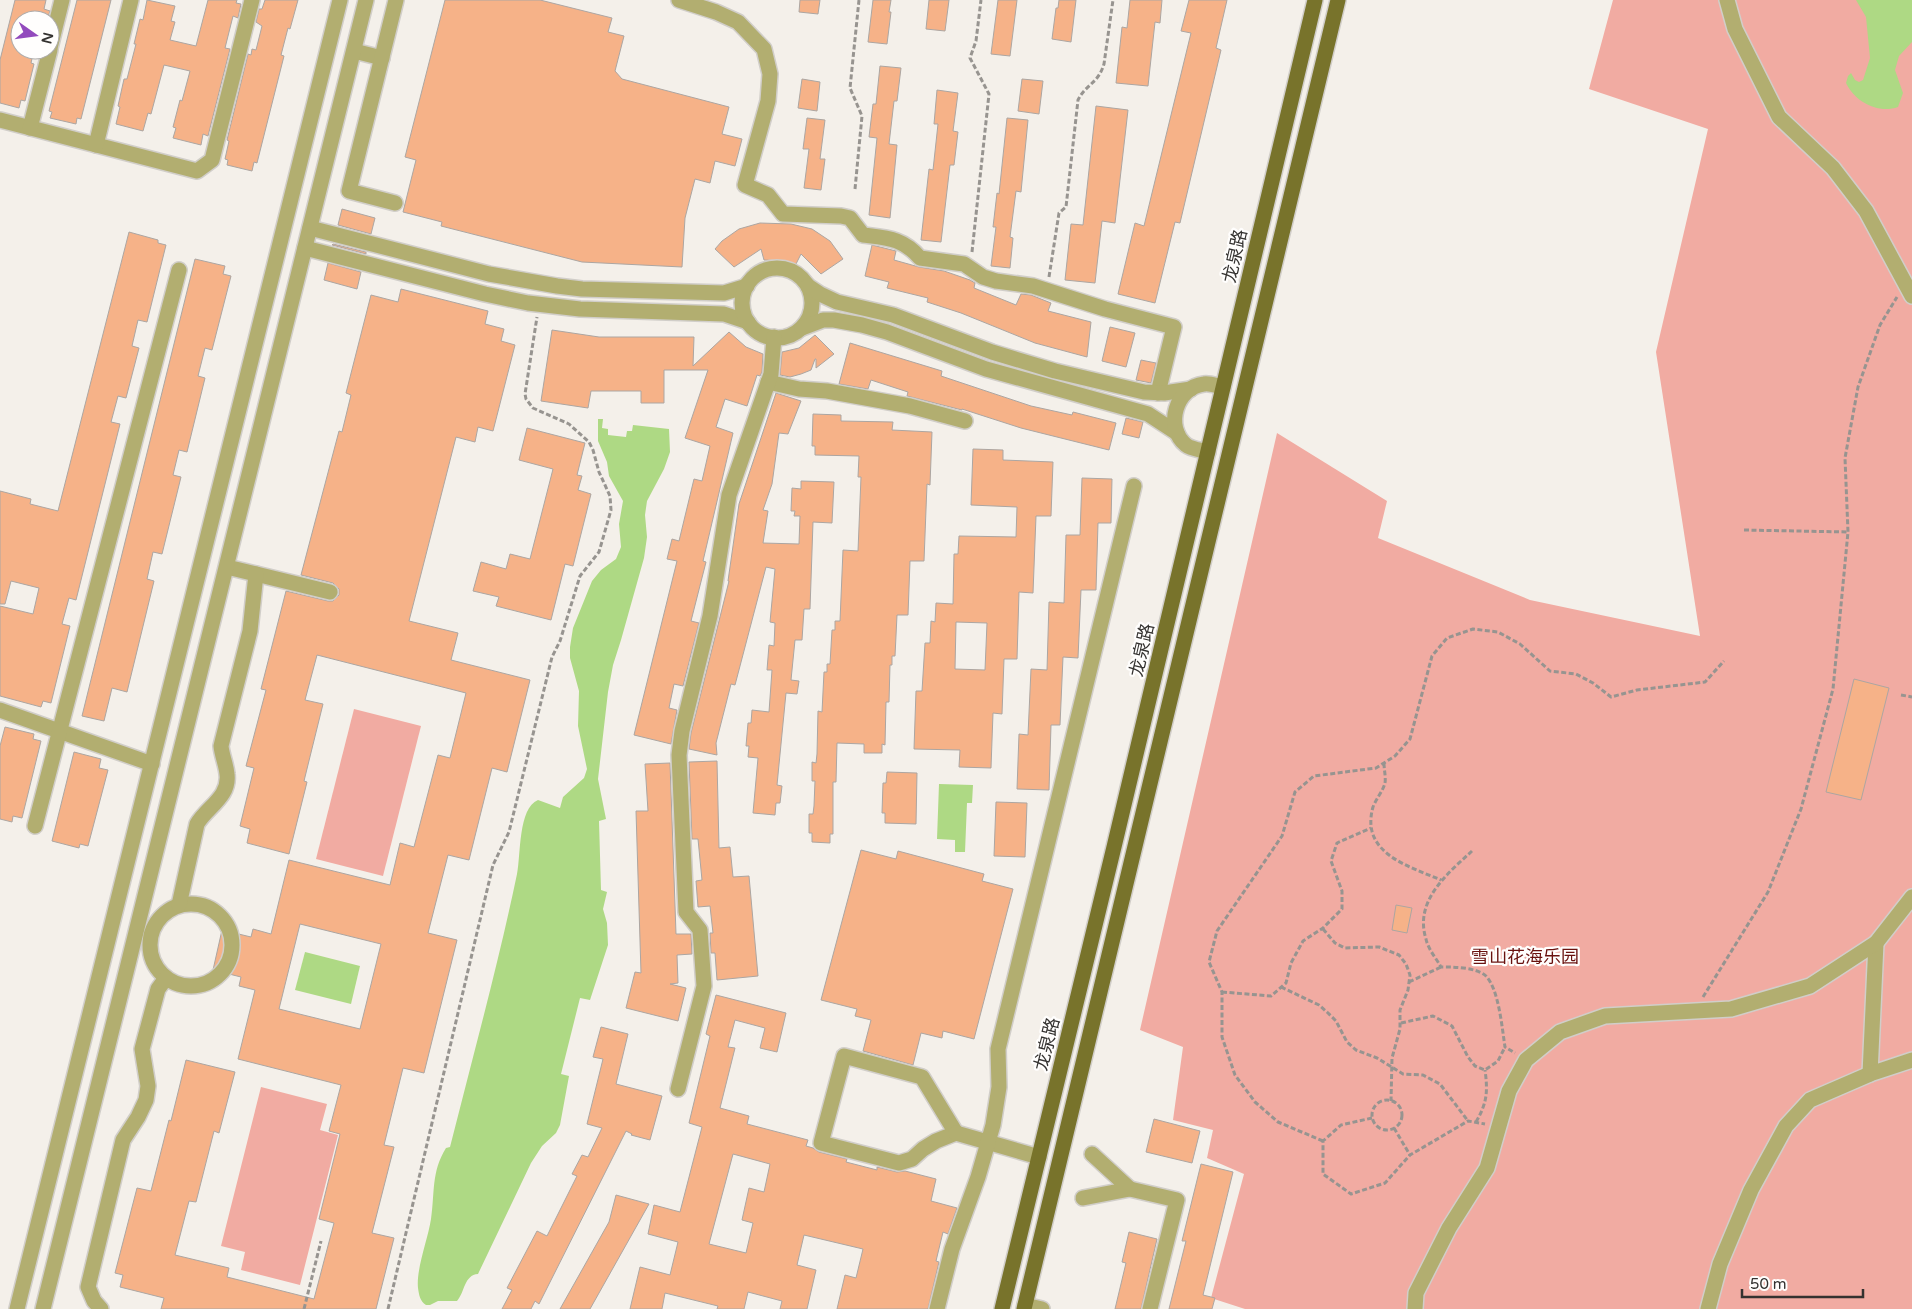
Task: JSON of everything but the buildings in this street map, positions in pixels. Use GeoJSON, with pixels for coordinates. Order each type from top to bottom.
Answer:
{"type":"FeatureCollection","features":[{"type":"Feature","properties":{"kind":"main road","name":"龙泉路"},"geometry":{"type":"LineString","coordinates":[[1002,1309],[1315,0]]}},
{"type":"Feature","properties":{"kind":"main road"},"geometry":{"type":"LineString","coordinates":[[1025,1307],[1338,0]]}},
{"type":"Feature","properties":{"kind":"street"},"geometry":{"type":"LineString","coordinates":[[96,145],[131,0]]}},
{"type":"Feature","properties":{"kind":"street"},"geometry":{"type":"LineString","coordinates":[[0,120],[197,171],[212,160],[252,0]]}},
{"type":"Feature","properties":{"kind":"street"},"geometry":{"type":"LineString","coordinates":[[17,1309],[340,0]]}},
{"type":"Feature","properties":{"kind":"street"},"geometry":{"type":"LineString","coordinates":[[43,1309],[144,933],[227,567],[366,0]]}},
{"type":"Feature","properties":{"kind":"street"},"geometry":{"type":"LineString","coordinates":[[396,0],[349,192],[396,203]]}},
{"type":"Feature","properties":{"kind":"street"},"geometry":{"type":"LineString","coordinates":[[679,0],[716,12],[738,22],[764,49],[770,74],[770,88],[745,185],[768,196],[783,214],[850,218],[863,235],[898,240],[914,251],[920,258],[964,264],[984,277],[996,281],[1033,286],[1174,327],[1158,393]]}},
{"type":"Feature","properties":{"kind":"street"},"geometry":{"type":"LineString","coordinates":[[1727,0],[1735,29],[1779,117],[1833,168],[1866,211],[1908,290]]}},
{"type":"Feature","properties":{"kind":"street"},"geometry":{"type":"LineString","coordinates":[[354,51],[382,58]]}},
{"type":"Feature","properties":{"kind":"street"},"geometry":{"type":"LineString","coordinates":[[30,128],[47,60]]}},
{"type":"Feature","properties":{"kind":"street"},"geometry":{"type":"LineString","coordinates":[[310,228],[489,274],[582,289],[724,293],[747,286],[760,273],[768,269],[777,268],[795,273],[808,286],[837,302],[893,314],[992,352],[1055,371],[1144,392],[1158,393],[1191,389],[1206,383],[1223,387]]}},
{"type":"Feature","properties":{"kind":"street"},"geometry":{"type":"LineString","coordinates":[[305,248],[485,294],[539,304],[580,309],[724,314],[748,322],[762,334],[774,338],[787,336],[823,320],[862,325],[887,332],[1002,374],[1148,414],[1177,433],[1187,447],[1208,452]]}},
{"type":"Feature","properties":{"kind":"street"},"geometry":{"type":"LineString","coordinates":[[35,826],[179,270]]}},
{"type":"Feature","properties":{"kind":"street"},"geometry":{"type":"LineString","coordinates":[[747,286],[743,304],[748,322]]}},
{"type":"Feature","properties":{"kind":"street"},"geometry":{"type":"LineString","coordinates":[[802,328],[811,313],[812,304],[808,286]]}},
{"type":"Feature","properties":{"kind":"street"},"geometry":{"type":"LineString","coordinates":[[678,1089],[704,986],[700,930],[686,912],[679,755],[682,731],[710,616],[729,495],[771,374],[774,338]]}},
{"type":"Feature","properties":{"kind":"street"},"geometry":{"type":"LineString","coordinates":[[768,382],[799,389],[827,391],[910,406],[964,421]]}},
{"type":"Feature","properties":{"kind":"street"},"geometry":{"type":"LineString","coordinates":[[1177,433],[1175,425],[1176,408],[1179,400],[1191,389]]}},
{"type":"Feature","properties":{"kind":"street"},"geometry":{"type":"LineString","coordinates":[[937,1309],[952,1249],[971,1197],[997,1106],[999,1087],[998,1049],[1134,486]]}},
{"type":"Feature","properties":{"kind":"street"},"geometry":{"type":"LineString","coordinates":[[227,567],[330,592]]}},
{"type":"Feature","properties":{"kind":"street"},"geometry":{"type":"LineString","coordinates":[[179,905],[197,824],[202,816],[220,799],[227,786],[227,771],[221,746],[250,631],[256,574]]}},
{"type":"Feature","properties":{"kind":"street"},"geometry":{"type":"LineString","coordinates":[[0,710],[152,764]]}},
{"type":"Feature","properties":{"kind":"street"},"geometry":{"type":"LineString","coordinates":[[1415,1309],[1416,1293],[1449,1228],[1487,1168],[1500,1128],[1509,1091],[1526,1060],[1560,1032],[1605,1016],[1731,1010],[1810,986],[1876,943],[1912,897]]}},
{"type":"Feature","properties":{"kind":"street"},"geometry":{"type":"LineString","coordinates":[[199,904],[216,912],[223,918],[231,936],[231,955],[221,973],[204,984],[184,986],[166,978],[158,971],[153,962],[144,933],[162,915],[179,905],[199,904]]}},
{"type":"Feature","properties":{"kind":"street"},"geometry":{"type":"LineString","coordinates":[[1870,1074],[1876,943]]}},
{"type":"Feature","properties":{"kind":"street"},"geometry":{"type":"LineString","coordinates":[[101,1309],[94,1301],[88,1287],[123,1140],[138,1117],[146,1100],[148,1086],[142,1049],[158,989],[166,978]]}},
{"type":"Feature","properties":{"kind":"street"},"geometry":{"type":"LineString","coordinates":[[956,1133],[922,1077],[844,1056],[821,1143],[899,1163],[912,1158],[936,1141],[956,1133],[1039,1157]]}},
{"type":"Feature","properties":{"kind":"street"},"geometry":{"type":"LineString","coordinates":[[1708,1309],[1720,1264],[1751,1190],[1786,1126],[1810,1100],[1870,1074],[1912,1060]]}},
{"type":"Feature","properties":{"kind":"street"},"geometry":{"type":"LineString","coordinates":[[1092,1154],[1130,1189]]}},
{"type":"Feature","properties":{"kind":"street"},"geometry":{"type":"LineString","coordinates":[[1083,1198],[1130,1189],[1177,1200],[1150,1309]]}},
{"type":"Feature","properties":{"kind":"street"},"geometry":{"type":"LineString","coordinates":[[1025,1307],[1042,1309]]}},
{"type":"Feature","properties":{"kind":"path"},"geometry":{"type":"LineString","coordinates":[[855,189],[862,116],[850,88],[859,0]]}},
{"type":"Feature","properties":{"kind":"path"},"geometry":{"type":"LineString","coordinates":[[970,268],[989,94],[970,58],[976,41],[981,0]]}},
{"type":"Feature","properties":{"kind":"path"},"geometry":{"type":"LineString","coordinates":[[1047,291],[1059,213],[1066,207],[1078,100],[1082,92],[1101,74],[1113,0]]}},
{"type":"Feature","properties":{"kind":"path"},"geometry":{"type":"LineString","coordinates":[[1693,1013],[1768,892],[1801,809],[1833,689],[1848,532],[1845,458],[1858,387],[1880,325],[1908,290]]}},
{"type":"Feature","properties":{"kind":"path"},"geometry":{"type":"LineString","coordinates":[[388,1309],[493,865],[509,832],[552,657],[560,641],[580,576],[599,552],[611,510],[610,496],[598,472],[593,450],[589,442],[572,426],[537,411],[526,399],[525,394],[539,304]]}},
{"type":"Feature","properties":{"kind":"path"},"geometry":{"type":"LineString","coordinates":[[1744,530],[1848,532]]}},
{"type":"Feature","properties":{"kind":"path"},"geometry":{"type":"LineString","coordinates":[[1323,1141],[1278,1122],[1255,1102],[1235,1075],[1222,1037],[1222,992],[1209,962],[1217,932],[1282,836],[1295,792],[1314,776],[1376,768],[1395,756],[1410,739],[1432,656],[1446,638],[1472,629],[1498,632],[1520,644],[1550,671],[1576,674],[1593,683],[1611,697],[1637,690],[1705,682],[1724,661]]}},
{"type":"Feature","properties":{"kind":"path"},"geometry":{"type":"LineString","coordinates":[[1901,695],[1912,698]]}},
{"type":"Feature","properties":{"kind":"path"},"geometry":{"type":"LineString","coordinates":[[1384,763],[1385,784],[1374,806],[1371,828],[1373,838],[1384,852],[1408,866],[1441,880]]}},
{"type":"Feature","properties":{"kind":"path"},"geometry":{"type":"LineString","coordinates":[[1222,992],[1271,996],[1286,983],[1291,963],[1303,941],[1323,928],[1342,909],[1342,890],[1331,861],[1337,843],[1371,828]]}},
{"type":"Feature","properties":{"kind":"path"},"geometry":{"type":"LineString","coordinates":[[1441,967],[1426,940],[1423,923],[1427,904],[1441,880],[1472,851]]}},
{"type":"Feature","properties":{"kind":"path"},"geometry":{"type":"LineString","coordinates":[[1323,928],[1335,943],[1345,948],[1378,947],[1399,956],[1406,964],[1410,975],[1408,990],[1400,1010],[1401,1023],[1392,1058],[1391,1101]]}},
{"type":"Feature","properties":{"kind":"path"},"geometry":{"type":"LineString","coordinates":[[1409,982],[1441,967],[1465,968],[1486,976],[1497,996],[1505,1047],[1498,1061],[1485,1070]]}},
{"type":"Feature","properties":{"kind":"path"},"geometry":{"type":"LineString","coordinates":[[1281,987],[1319,1005],[1336,1021],[1348,1042],[1356,1050],[1377,1058],[1403,1074],[1423,1075],[1440,1084],[1468,1121]]}},
{"type":"Feature","properties":{"kind":"path"},"geometry":{"type":"LineString","coordinates":[[1401,1023],[1433,1016],[1452,1026],[1468,1057],[1475,1066],[1485,1070]]}},
{"type":"Feature","properties":{"kind":"path"},"geometry":{"type":"LineString","coordinates":[[1505,1047],[1526,1060]]}},
{"type":"Feature","properties":{"kind":"path"},"geometry":{"type":"LineString","coordinates":[[1476,1122],[1484,1108],[1488,1088],[1485,1070]]}},
{"type":"Feature","properties":{"kind":"path"},"geometry":{"type":"LineString","coordinates":[[1391,1101],[1396,1104],[1401,1114],[1399,1124],[1394,1128],[1383,1130],[1374,1123],[1372,1118],[1375,1107],[1380,1103],[1391,1101]]}},
{"type":"Feature","properties":{"kind":"path"},"geometry":{"type":"LineString","coordinates":[[1372,1118],[1341,1125],[1323,1141],[1323,1174],[1351,1194],[1385,1183],[1410,1155],[1468,1121],[1500,1128]]}},
{"type":"Feature","properties":{"kind":"path"},"geometry":{"type":"LineString","coordinates":[[1394,1128],[1410,1155]]}},
{"type":"Feature","properties":{"kind":"path"},"geometry":{"type":"LineString","coordinates":[[304,1309],[321,1241]]}},
{"type":"Feature","properties":{"kind":"green space","name":"雪山花海乐园"},"geometry":{"type":"Polygon","coordinates":[[[1613,0],[1912,0],[1912,1309],[1245,1309],[1211,1298],[1244,1174],[1207,1158],[1213,1130],[1173,1120],[1183,1047],[1140,1030],[1277,433],[1387,501],[1378,538],[1530,600],[1700,636],[1656,352],[1708,129],[1589,89],[1613,0]]]}},
{"type":"Feature","properties":{"kind":"green space"},"geometry":{"type":"Polygon","coordinates":[[[354,709],[421,726],[383,876],[316,859],[354,709]]]}},
{"type":"Feature","properties":{"kind":"green space"},"geometry":{"type":"Polygon","coordinates":[[[261,1087],[327,1104],[320,1130],[338,1135],[300,1285],[241,1270],[245,1252],[221,1246],[261,1087]]]}},
{"type":"Feature","properties":{"kind":"shaded area"},"geometry":{"type":"Polygon","coordinates":[[[1856,0],[1912,0],[1912,42],[1899,56],[1895,70],[1903,93],[1898,107],[1883,109],[1868,105],[1855,96],[1846,83],[1851,73],[1855,80],[1859,82],[1863,80],[1870,58],[1866,17],[1856,0]]]}},
{"type":"Feature","properties":{"kind":"shaded area"},"geometry":{"type":"Polygon","coordinates":[[[598,419],[603,419],[602,428],[608,429],[608,435],[626,437],[627,431],[632,431],[633,425],[669,429],[670,452],[664,469],[647,501],[645,515],[647,537],[644,558],[613,665],[608,692],[598,779],[606,819],[599,821],[601,890],[607,892],[603,909],[607,923],[608,945],[590,1000],[580,998],[561,1074],[569,1076],[560,1125],[556,1133],[542,1146],[531,1163],[478,1274],[470,1277],[457,1301],[438,1301],[426,1305],[422,1302],[419,1295],[418,1280],[420,1263],[431,1219],[434,1183],[441,1157],[446,1148],[450,1147],[485,1010],[517,874],[522,833],[527,812],[538,800],[560,808],[563,797],[584,778],[587,769],[578,726],[579,691],[570,658],[570,647],[573,628],[592,581],[601,570],[616,559],[621,547],[619,524],[623,501],[609,476],[607,462],[598,441],[598,419]]]}},
{"type":"Feature","properties":{"kind":"shaded area"},"geometry":{"type":"Polygon","coordinates":[[[939,784],[973,785],[972,803],[967,803],[965,852],[955,852],[955,840],[937,839],[939,784]]]}},
{"type":"Feature","properties":{"kind":"shaded area"},"geometry":{"type":"Polygon","coordinates":[[[305,952],[360,966],[351,1004],[295,990],[305,952]]]}}]}
